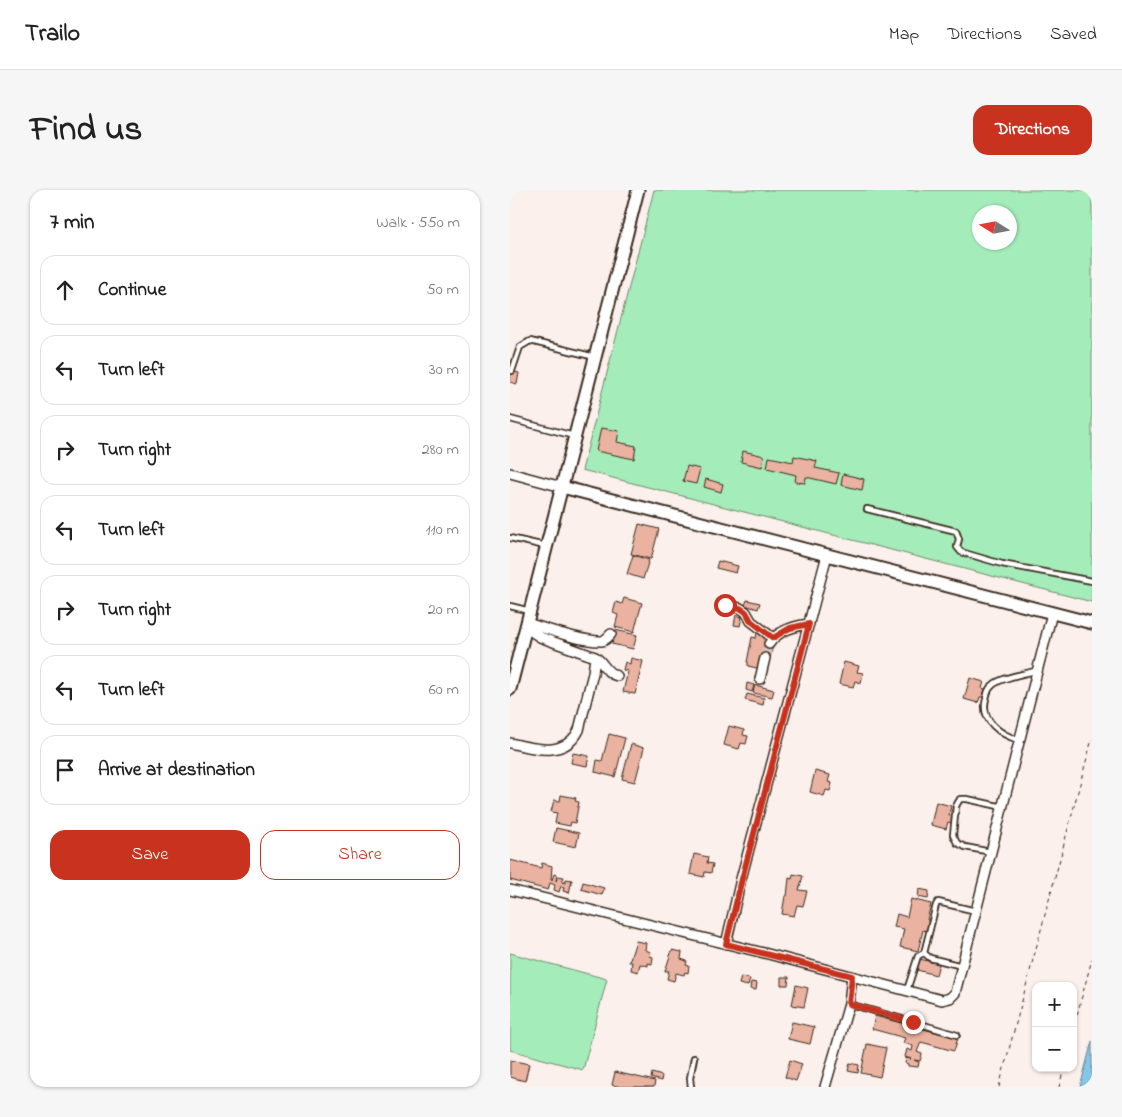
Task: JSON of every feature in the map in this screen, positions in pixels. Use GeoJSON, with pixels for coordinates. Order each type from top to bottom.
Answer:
{"type":"FeatureCollection","features":[{"type":"Feature","properties":{"kind":"street"},"geometry":{"type":"LineString","coordinates":[[510,689],[638,190]]}},
{"type":"Feature","properties":{"kind":"street"},"geometry":{"type":"LineString","coordinates":[[510,473],[1092,623]]}},
{"type":"Feature","properties":{"kind":"street"},"geometry":{"type":"LineString","coordinates":[[726,944],[743,871],[827,555]]}},
{"type":"Feature","properties":{"kind":"street"},"geometry":{"type":"LineString","coordinates":[[725,605],[740,608],[746,612],[751,621],[771,641],[790,628],[809,624]]}},
{"type":"Feature","properties":{"kind":"street"},"geometry":{"type":"LineString","coordinates":[[510,890],[947,1000],[955,993],[1052,613]]}},
{"type":"Feature","properties":{"kind":"street"},"geometry":{"type":"LineString","coordinates":[[526,625],[603,641],[608,639],[611,634]]}},
{"type":"Feature","properties":{"kind":"street"},"geometry":{"type":"LineString","coordinates":[[526,625],[540,637],[595,657],[610,674],[617,676]]}},
{"type":"Feature","properties":{"kind":"street"},"geometry":{"type":"LineString","coordinates":[[510,743],[550,751],[576,736],[586,701],[595,657]]}},
{"type":"Feature","properties":{"kind":"street"},"geometry":{"type":"LineString","coordinates":[[760,679],[765,658]]}},
{"type":"Feature","properties":{"kind":"street"},"geometry":{"type":"LineString","coordinates":[[825,1087],[849,1004],[852,976]]}},
{"type":"Feature","properties":{"kind":"lane"},"geometry":{"type":"LineString","coordinates":[[512,371],[520,347],[530,341],[595,357]]}},
{"type":"Feature","properties":{"kind":"lane"},"geometry":{"type":"LineString","coordinates":[[510,419],[574,436]]}},
{"type":"Feature","properties":{"kind":"lane"},"geometry":{"type":"LineString","coordinates":[[867,510],[956,531],[959,539],[957,547],[961,552],[1002,564],[1092,581]]}},
{"type":"Feature","properties":{"kind":"lane"},"geometry":{"type":"LineString","coordinates":[[510,538],[546,547]]}},
{"type":"Feature","properties":{"kind":"lane"},"geometry":{"type":"LineString","coordinates":[[510,606],[530,611]]}},
{"type":"Feature","properties":{"kind":"lane"},"geometry":{"type":"LineString","coordinates":[[1019,740],[1004,735],[994,728],[985,711],[986,697],[988,690],[993,684],[1038,670]]}},
{"type":"Feature","properties":{"kind":"lane"},"geometry":{"type":"LineString","coordinates":[[992,852],[965,847],[957,843],[953,835],[956,806],[960,799],[968,799],[1004,807]]}},
{"type":"Feature","properties":{"kind":"lane"},"geometry":{"type":"LineString","coordinates":[[907,990],[918,956],[924,953],[938,902],[976,911]]}},
{"type":"Feature","properties":{"kind":"lane"},"geometry":{"type":"LineString","coordinates":[[924,953],[930,958],[962,966]]}},
{"type":"Feature","properties":{"kind":"lane"},"geometry":{"type":"LineString","coordinates":[[849,1004],[913,1022]]}},
{"type":"Feature","properties":{"kind":"lane"},"geometry":{"type":"LineString","coordinates":[[924,1025],[957,1035]]}},
{"type":"Feature","properties":{"kind":"lane"},"geometry":{"type":"LineString","coordinates":[[691,1087],[690,1078],[694,1058]]}},
{"type":"Feature","properties":{"kind":"path"},"geometry":{"type":"LineString","coordinates":[[999,1087],[1092,739]]}},
{"type":"Feature","properties":{"kind":"path"},"geometry":{"type":"LineString","coordinates":[[1074,1027],[1092,959]]}},
{"type":"Feature","properties":{"kind":"path"},"geometry":{"type":"LineString","coordinates":[[1059,1087],[1063,1072]]}},
{"type":"Feature","properties":{"kind":"green space"},"geometry":{"type":"Polygon","coordinates":[[[654,190],[1092,190],[1092,602],[582,470],[654,190]]]}},
{"type":"Feature","properties":{"kind":"green space"},"geometry":{"type":"Polygon","coordinates":[[[510,953],[607,979],[583,1070],[510,1050],[510,953]]]}},
{"type":"Feature","properties":{"kind":"water"},"geometry":{"type":"Polygon","coordinates":[[[1092,1041],[1092,1087],[1080,1087],[1092,1041]]]}},
{"type":"Feature","properties":{"kind":"building"},"geometry":{"type":"Polygon","coordinates":[[[510,371],[519,373],[517,384],[510,382],[510,371]]]}},
{"type":"Feature","properties":{"kind":"building"},"geometry":{"type":"Polygon","coordinates":[[[601,428],[619,431],[617,442],[636,446],[634,459],[596,451],[601,428]]]}},
{"type":"Feature","properties":{"kind":"building"},"geometry":{"type":"Polygon","coordinates":[[[743,451],[764,456],[762,467],[741,462],[743,451]]]}},
{"type":"Feature","properties":{"kind":"building"},"geometry":{"type":"Polygon","coordinates":[[[794,456],[817,461],[815,468],[839,473],[836,484],[806,477],[805,483],[795,482],[796,475],[767,468],[769,457],[793,462],[794,456]]]}},
{"type":"Feature","properties":{"kind":"building"},"geometry":{"type":"Polygon","coordinates":[[[687,466],[700,469],[696,484],[683,481],[687,466]]]}},
{"type":"Feature","properties":{"kind":"building"},"geometry":{"type":"Polygon","coordinates":[[[843,474],[864,479],[862,490],[841,485],[843,474]]]}},
{"type":"Feature","properties":{"kind":"building"},"geometry":{"type":"Polygon","coordinates":[[[706,479],[723,484],[721,492],[704,487],[706,479]]]}},
{"type":"Feature","properties":{"kind":"building"},"geometry":{"type":"Polygon","coordinates":[[[639,524],[659,529],[651,559],[631,554],[639,524]]]}},
{"type":"Feature","properties":{"kind":"building"},"geometry":{"type":"Polygon","coordinates":[[[633,555],[649,560],[643,579],[627,574],[633,555]]]}},
{"type":"Feature","properties":{"kind":"building"},"geometry":{"type":"Polygon","coordinates":[[[718,561],[738,566],[736,573],[716,568],[718,561]]]}},
{"type":"Feature","properties":{"kind":"building"},"geometry":{"type":"Polygon","coordinates":[[[624,598],[642,603],[634,632],[615,627],[618,615],[613,613],[616,602],[622,604],[624,598]]]}},
{"type":"Feature","properties":{"kind":"building"},"geometry":{"type":"Polygon","coordinates":[[[747,600],[760,603],[758,609],[745,605],[747,600]]]}},
{"type":"Feature","properties":{"kind":"building"},"geometry":{"type":"Polygon","coordinates":[[[736,615],[742,617],[740,626],[734,625],[736,615]]]}},
{"type":"Feature","properties":{"kind":"building"},"geometry":{"type":"Polygon","coordinates":[[[615,630],[637,635],[633,649],[612,644],[615,630]]]}},
{"type":"Feature","properties":{"kind":"building"},"geometry":{"type":"Polygon","coordinates":[[[757,633],[768,636],[773,645],[770,659],[763,658],[761,669],[748,666],[747,662],[752,637],[756,638],[757,633]]]}},
{"type":"Feature","properties":{"kind":"building"},"geometry":{"type":"Polygon","coordinates":[[[631,658],[643,661],[635,694],[623,692],[628,671],[623,670],[625,662],[630,664],[631,658]]]}},
{"type":"Feature","properties":{"kind":"building"},"geometry":{"type":"Polygon","coordinates":[[[844,662],[859,666],[857,672],[863,673],[861,683],[855,681],[853,687],[839,684],[844,662]]]}},
{"type":"Feature","properties":{"kind":"building"},"geometry":{"type":"Polygon","coordinates":[[[970,678],[984,682],[982,688],[985,689],[983,697],[980,697],[978,703],[964,699],[970,678]]]}},
{"type":"Feature","properties":{"kind":"building"},"geometry":{"type":"Polygon","coordinates":[[[747,683],[754,685],[752,692],[746,690],[747,683]]]}},
{"type":"Feature","properties":{"kind":"building"},"geometry":{"type":"Polygon","coordinates":[[[755,685],[774,690],[772,697],[753,693],[755,685]]]}},
{"type":"Feature","properties":{"kind":"building"},"geometry":{"type":"Polygon","coordinates":[[[747,694],[764,698],[763,705],[745,700],[747,694]]]}},
{"type":"Feature","properties":{"kind":"building"},"geometry":{"type":"Polygon","coordinates":[[[729,726],[744,730],[743,735],[748,736],[746,744],[741,743],[739,749],[724,745],[729,726]]]}},
{"type":"Feature","properties":{"kind":"building"},"geometry":{"type":"Polygon","coordinates":[[[609,734],[625,738],[615,777],[595,772],[597,760],[602,761],[609,734]]]}},
{"type":"Feature","properties":{"kind":"building"},"geometry":{"type":"Polygon","coordinates":[[[631,744],[644,748],[635,782],[622,779],[631,744]]]}},
{"type":"Feature","properties":{"kind":"building"},"geometry":{"type":"Polygon","coordinates":[[[573,753],[589,756],[587,766],[571,763],[573,753]]]}},
{"type":"Feature","properties":{"kind":"building"},"geometry":{"type":"Polygon","coordinates":[[[815,771],[830,775],[828,782],[832,783],[830,791],[826,790],[824,796],[810,792],[815,771]]]}},
{"type":"Feature","properties":{"kind":"building"},"geometry":{"type":"Polygon","coordinates":[[[561,795],[576,798],[575,801],[579,802],[575,823],[571,822],[570,826],[555,823],[557,813],[551,812],[554,800],[560,801],[561,795]]]}},
{"type":"Feature","properties":{"kind":"building"},"geometry":{"type":"Polygon","coordinates":[[[936,802],[951,806],[949,815],[954,816],[952,823],[948,822],[946,829],[931,825],[936,802]]]}},
{"type":"Feature","properties":{"kind":"building"},"geometry":{"type":"Polygon","coordinates":[[[556,828],[579,833],[576,847],[553,842],[556,828]]]}},
{"type":"Feature","properties":{"kind":"building"},"geometry":{"type":"Polygon","coordinates":[[[694,854],[708,857],[707,863],[713,864],[711,873],[705,872],[704,877],[690,874],[694,854]]]}},
{"type":"Feature","properties":{"kind":"building"},"geometry":{"type":"Polygon","coordinates":[[[510,860],[541,868],[542,863],[552,866],[551,880],[554,874],[557,875],[556,881],[558,876],[564,877],[562,882],[565,883],[566,879],[572,880],[569,893],[563,891],[564,887],[561,886],[559,892],[554,890],[555,885],[550,883],[548,890],[510,880],[510,860]]]}},
{"type":"Feature","properties":{"kind":"building"},"geometry":{"type":"Polygon","coordinates":[[[793,874],[803,876],[799,890],[807,891],[803,906],[797,905],[794,916],[782,914],[789,878],[792,879],[793,874]]]}},
{"type":"Feature","properties":{"kind":"building"},"geometry":{"type":"Polygon","coordinates":[[[583,882],[604,888],[602,895],[581,889],[583,882]]]}},
{"type":"Feature","properties":{"kind":"building"},"geometry":{"type":"Polygon","coordinates":[[[919,889],[929,891],[928,899],[918,897],[919,889]]]}},
{"type":"Feature","properties":{"kind":"building"},"geometry":{"type":"Polygon","coordinates":[[[911,899],[931,904],[927,920],[931,921],[928,931],[923,930],[918,951],[900,947],[904,929],[894,927],[897,914],[907,917],[911,899]]]}},
{"type":"Feature","properties":{"kind":"building"},"geometry":{"type":"Polygon","coordinates":[[[636,941],[646,943],[645,950],[651,952],[650,956],[653,957],[652,964],[648,963],[648,966],[640,964],[638,972],[631,970],[632,962],[629,962],[636,941]]]}},
{"type":"Feature","properties":{"kind":"building"},"geometry":{"type":"Polygon","coordinates":[[[672,950],[682,952],[681,959],[687,961],[686,965],[689,966],[688,973],[685,972],[684,975],[676,973],[674,981],[667,979],[669,971],[665,971],[672,950]]]}},
{"type":"Feature","properties":{"kind":"building"},"geometry":{"type":"Polygon","coordinates":[[[920,959],[939,964],[936,975],[917,970],[920,959]]]}},
{"type":"Feature","properties":{"kind":"building"},"geometry":{"type":"Polygon","coordinates":[[[741,977],[750,979],[748,986],[739,984],[741,977]]]}},
{"type":"Feature","properties":{"kind":"building"},"geometry":{"type":"Polygon","coordinates":[[[781,977],[789,977],[788,985],[781,985],[781,977]]]}},
{"type":"Feature","properties":{"kind":"building"},"geometry":{"type":"Polygon","coordinates":[[[751,982],[757,983],[756,990],[750,989],[751,982]]]}},
{"type":"Feature","properties":{"kind":"building"},"geometry":{"type":"Polygon","coordinates":[[[796,985],[808,988],[804,1007],[792,1005],[796,985]]]}},
{"type":"Feature","properties":{"kind":"building"},"geometry":{"type":"Polygon","coordinates":[[[875,1016],[912,1026],[913,1020],[924,1023],[923,1029],[958,1038],[954,1051],[921,1042],[917,1052],[922,1054],[920,1061],[914,1060],[919,1062],[918,1067],[908,1066],[905,1063],[906,1058],[911,1059],[905,1057],[907,1049],[912,1051],[913,1046],[903,1043],[905,1038],[872,1029],[875,1016]]]}},
{"type":"Feature","properties":{"kind":"building"},"geometry":{"type":"Polygon","coordinates":[[[792,1022],[814,1027],[810,1044],[788,1039],[792,1022]]]}},
{"type":"Feature","properties":{"kind":"building"},"geometry":{"type":"Polygon","coordinates":[[[867,1044],[886,1048],[880,1077],[861,1073],[867,1044]]]}},
{"type":"Feature","properties":{"kind":"building"},"geometry":{"type":"Polygon","coordinates":[[[510,1060],[529,1064],[525,1081],[510,1077],[510,1060]]]}},
{"type":"Feature","properties":{"kind":"building"},"geometry":{"type":"Polygon","coordinates":[[[790,1060],[802,1064],[796,1081],[785,1077],[790,1060]]]}},
{"type":"Feature","properties":{"kind":"building"},"geometry":{"type":"Polygon","coordinates":[[[850,1063],[859,1065],[858,1073],[848,1071],[850,1063]]]}},
{"type":"Feature","properties":{"kind":"building"},"geometry":{"type":"Polygon","coordinates":[[[615,1072],[655,1081],[654,1087],[621,1087],[612,1085],[615,1072]]]}},
{"type":"Feature","properties":{"kind":"building"},"geometry":{"type":"Polygon","coordinates":[[[652,1073],[662,1076],[661,1081],[651,1078],[652,1073]]]}},
{"type":"Feature","properties":{"kind":"tunnel"},"geometry":{"type":"LineString","coordinates":[[765,658],[769,644]]}},
{"type":"Feature","properties":{"kind":"route"},"geometry":{"type":"LineString","coordinates":[[725,605],[740,608],[746,612],[750,616],[751,621],[773,638],[790,628],[809,624],[726,944],[852,976],[849,1004],[913,1022]]}}]}
